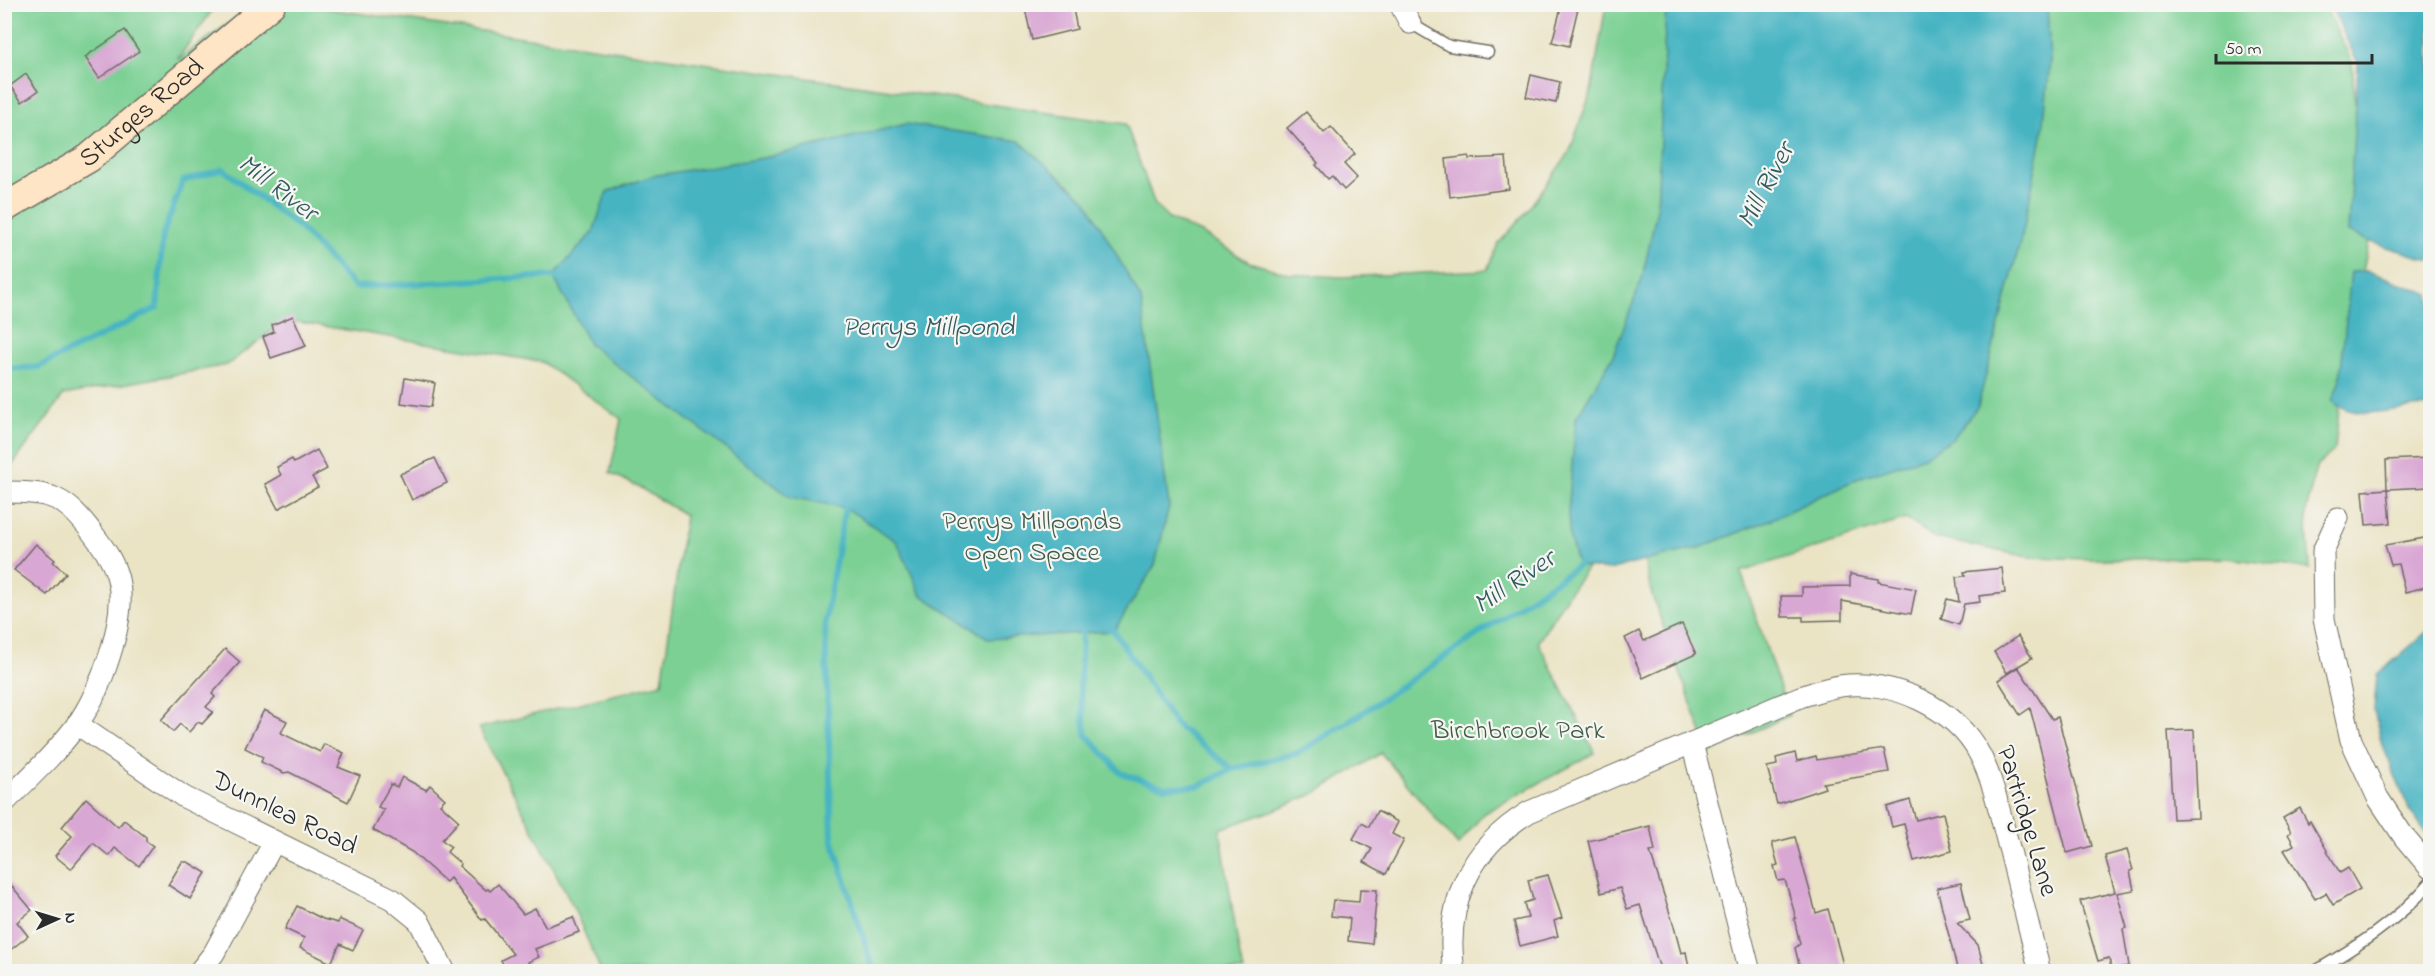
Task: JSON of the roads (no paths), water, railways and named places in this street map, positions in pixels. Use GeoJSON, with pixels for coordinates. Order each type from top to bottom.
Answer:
{"type":"FeatureCollection","features":[{"type":"Feature","properties":{"kind":"main road","name":"Sturges Road"},"geometry":{"type":"LineString","coordinates":[[4,208],[89,158],[271,4]]}},
{"type":"Feature","properties":{"kind":"street"},"geometry":{"type":"LineString","coordinates":[[4,492],[36,492],[52,496],[68,506],[87,526],[105,551],[118,578],[120,616],[103,675],[77,724],[4,803]]}},
{"type":"Feature","properties":{"kind":"street"},"geometry":{"type":"LineString","coordinates":[[2338,518],[2323,551],[2324,619],[2351,740],[2378,798],[2404,837],[2430,868]]}},
{"type":"Feature","properties":{"kind":"street","name":"Partridge Lane"},"geometry":{"type":"LineString","coordinates":[[1454,972],[1451,942],[1454,910],[1468,875],[1492,840],[1510,824],[1529,812],[1800,697],[1840,686],[1859,685],[1898,691],[1934,708],[1953,722],[1972,742],[1986,768],[1997,803],[2040,972]]}},
{"type":"Feature","properties":{"kind":"street","name":"Dunnlea Road"},"geometry":{"type":"LineString","coordinates":[[77,724],[184,797],[392,898],[409,911],[427,933],[446,972]]}},
{"type":"Feature","properties":{"kind":"street"},"geometry":{"type":"LineString","coordinates":[[1692,743],[1750,972]]}},
{"type":"Feature","properties":{"kind":"street"},"geometry":{"type":"LineString","coordinates":[[199,972],[214,953],[274,842]]}},
{"type":"Feature","properties":{"kind":"lane"},"geometry":{"type":"LineString","coordinates":[[1405,14],[1449,46],[1488,52]]}},
{"type":"Feature","properties":{"kind":"lane"},"geometry":{"type":"LineString","coordinates":[[2314,972],[2382,927],[2416,900],[2430,883]]}},
{"type":"Feature","properties":{"kind":"water"},"geometry":{"type":"Polygon","coordinates":[[[1666,5],[2047,5],[2050,61],[2043,131],[2024,227],[1978,406],[1954,437],[1924,457],[1861,477],[1772,519],[1702,547],[1608,570],[1578,566],[1570,540],[1568,513],[1576,418],[1612,358],[1642,279],[1657,209],[1666,5]]]}},
{"type":"Feature","properties":{"kind":"water"},"geometry":{"type":"Polygon","coordinates":[[[2330,5],[2430,5],[2430,260],[2371,242],[2348,232],[2358,63],[2330,5]]]}},
{"type":"Feature","properties":{"kind":"water","name":"Perrys Millpond"},"geometry":{"type":"Polygon","coordinates":[[[906,124],[1019,141],[1086,200],[1141,299],[1169,506],[1155,565],[1114,631],[989,639],[921,595],[897,542],[846,508],[790,497],[590,345],[553,276],[593,232],[607,192],[652,176],[763,158],[906,124]]]}},
{"type":"Feature","properties":{"kind":"water"},"geometry":{"type":"Polygon","coordinates":[[[2368,271],[2430,294],[2430,406],[2367,413],[2343,408],[2332,401],[2340,379],[2351,272],[2368,271]]]}},
{"type":"Feature","properties":{"kind":"water"},"geometry":{"type":"Polygon","coordinates":[[[2430,629],[2430,839],[2409,810],[2381,741],[2374,710],[2377,675],[2430,629]]]}},
{"type":"Feature","properties":{"kind":"waterway","name":"Mill River"},"geometry":{"type":"LineString","coordinates":[[4,369],[38,367],[157,308],[163,234],[183,181],[223,169],[300,228],[355,287],[553,276],[560,279]]}},
{"type":"Feature","properties":{"kind":"waterway"},"geometry":{"type":"LineString","coordinates":[[846,501],[825,622],[832,838],[874,972]]}},
{"type":"Feature","properties":{"kind":"waterway","name":"Mill River"},"geometry":{"type":"LineString","coordinates":[[1108,628],[1114,631],[1175,724],[1232,769],[1298,753],[1356,717],[1578,566],[1582,560]]}},
{"type":"Feature","properties":{"kind":"waterway"},"geometry":{"type":"LineString","coordinates":[[1077,626],[1082,633],[1080,689],[1086,734],[1121,773],[1164,787],[1199,786],[1232,769]]}},
{"type":"Feature","properties":{"kind":"park label","name":"Perrys Millponds Open Space"},"geometry":{"type":"Point","coordinates":[1032,538]}},
{"type":"Feature","properties":{"kind":"park label","name":"Birchbrook Park"},"geometry":{"type":"Point","coordinates":[1518,731]}}]}
